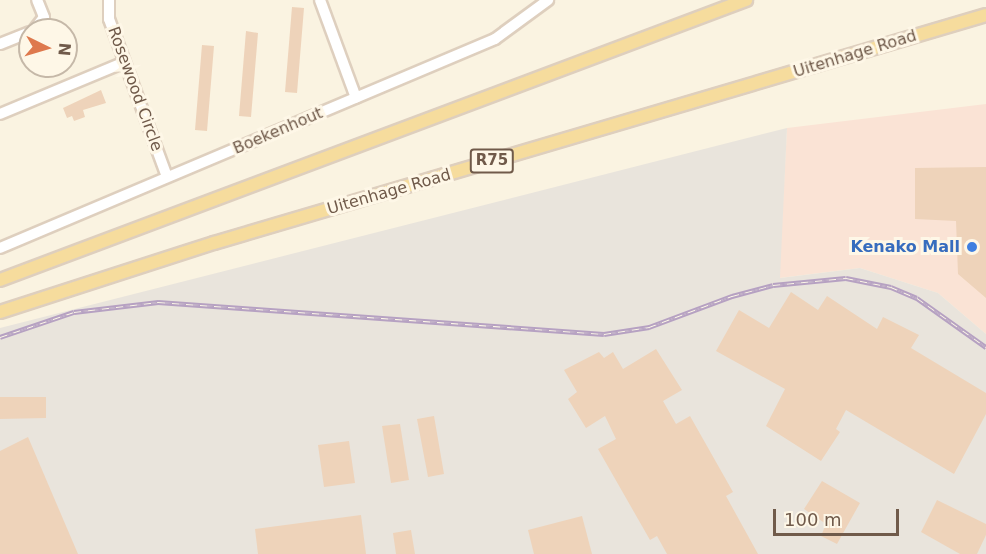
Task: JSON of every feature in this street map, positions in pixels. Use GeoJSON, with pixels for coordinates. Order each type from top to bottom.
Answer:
{"type":"FeatureCollection","features":[{"type":"Feature","properties":{"kind":"main road"},"geometry":{"type":"LineString","coordinates":[[0,280],[746,0]]}},
{"type":"Feature","properties":{"kind":"main road","name":"Uitenhage Road"},"geometry":{"type":"LineString","coordinates":[[0,312],[214,243],[986,15]]}},
{"type":"Feature","properties":{"kind":"street"},"geometry":{"type":"LineString","coordinates":[[37,0],[43,18]]}},
{"type":"Feature","properties":{"kind":"street","name":"Rosewood Circle"},"geometry":{"type":"LineString","coordinates":[[109,0],[110,19],[167,177]]}},
{"type":"Feature","properties":{"kind":"street"},"geometry":{"type":"LineString","coordinates":[[320,0],[356,98]]}},
{"type":"Feature","properties":{"kind":"street","name":"Boekenhout"},"geometry":{"type":"LineString","coordinates":[[0,248],[501,36],[548,0]]}},
{"type":"Feature","properties":{"kind":"street"},"geometry":{"type":"LineString","coordinates":[[0,44],[18,37]]}},
{"type":"Feature","properties":{"kind":"street"},"geometry":{"type":"LineString","coordinates":[[0,114],[125,62]]}},
{"type":"Feature","properties":{"kind":"shaded area"},"geometry":{"type":"Polygon","coordinates":[[[986,104],[986,334],[938,293],[860,268],[779,278],[787,128],[986,104]]]}},
{"type":"Feature","properties":{"kind":"shaded area"},"geometry":{"type":"Polygon","coordinates":[[[787,128],[780,278],[860,268],[938,293],[986,334],[986,554],[0,554],[0,328],[787,128]]]}},
{"type":"Feature","properties":{"kind":"building"},"geometry":{"type":"Polygon","coordinates":[[[292,7],[304,8],[297,93],[285,92],[292,7]]]}},
{"type":"Feature","properties":{"kind":"building"},"geometry":{"type":"Polygon","coordinates":[[[246,31],[258,33],[251,117],[239,116],[246,31]]]}},
{"type":"Feature","properties":{"kind":"building"},"geometry":{"type":"Polygon","coordinates":[[[202,45],[214,46],[207,131],[195,130],[202,45]]]}},
{"type":"Feature","properties":{"kind":"building"},"geometry":{"type":"Polygon","coordinates":[[[101,90],[106,103],[83,110],[85,117],[74,121],[72,116],[67,118],[63,108],[101,90]]]}},
{"type":"Feature","properties":{"kind":"building","name":"Kenako Mall"},"geometry":{"type":"Polygon","coordinates":[[[986,167],[986,298],[958,274],[956,221],[915,219],[915,168],[986,167]]]}},
{"type":"Feature","properties":{"kind":"building"},"geometry":{"type":"Polygon","coordinates":[[[791,292],[818,310],[827,296],[877,329],[883,317],[919,335],[911,348],[986,393],[986,414],[954,474],[846,410],[836,429],[840,432],[821,461],[766,426],[785,389],[716,351],[739,310],[769,328],[791,292]]]}},
{"type":"Feature","properties":{"kind":"building"},"geometry":{"type":"Polygon","coordinates":[[[656,349],[682,390],[663,401],[676,424],[690,416],[733,492],[726,496],[758,554],[667,554],[657,536],[650,540],[598,449],[616,439],[605,416],[586,428],[568,399],[577,392],[564,370],[599,352],[604,358],[613,352],[623,369],[656,349]]]}},
{"type":"Feature","properties":{"kind":"building"},"geometry":{"type":"Polygon","coordinates":[[[0,397],[46,397],[46,418],[0,419],[0,397]]]}},
{"type":"Feature","properties":{"kind":"building"},"geometry":{"type":"Polygon","coordinates":[[[434,416],[444,474],[428,477],[417,419],[434,416]]]}},
{"type":"Feature","properties":{"kind":"building"},"geometry":{"type":"Polygon","coordinates":[[[400,424],[409,480],[391,483],[382,426],[400,424]]]}},
{"type":"Feature","properties":{"kind":"building"},"geometry":{"type":"Polygon","coordinates":[[[28,437],[78,554],[0,554],[0,451],[28,437]]]}},
{"type":"Feature","properties":{"kind":"building"},"geometry":{"type":"Polygon","coordinates":[[[349,441],[355,483],[324,487],[318,445],[349,441]]]}},
{"type":"Feature","properties":{"kind":"building"},"geometry":{"type":"Polygon","coordinates":[[[822,481],[860,503],[837,544],[821,536],[826,524],[804,509],[822,481]]]}},
{"type":"Feature","properties":{"kind":"building"},"geometry":{"type":"Polygon","coordinates":[[[937,500],[986,524],[986,535],[977,554],[960,554],[921,532],[937,500]]]}},
{"type":"Feature","properties":{"kind":"building"},"geometry":{"type":"Polygon","coordinates":[[[361,515],[366,554],[258,554],[255,529],[361,515]]]}},
{"type":"Feature","properties":{"kind":"building"},"geometry":{"type":"Polygon","coordinates":[[[582,516],[592,554],[534,554],[528,530],[582,516]]]}},
{"type":"Feature","properties":{"kind":"building"},"geometry":{"type":"Polygon","coordinates":[[[411,530],[415,554],[396,554],[393,533],[411,530]]]}},
{"type":"Feature","properties":{"kind":"railway"},"geometry":{"type":"LineString","coordinates":[[0,337],[74,312],[158,302],[604,334],[649,327],[732,296],[773,285],[846,278],[891,287],[917,298],[986,347]]}},
{"type":"Feature","properties":{"kind":"place","name":"Kenako Mall"},"geometry":{"type":"Point","coordinates":[972,247]}}]}
